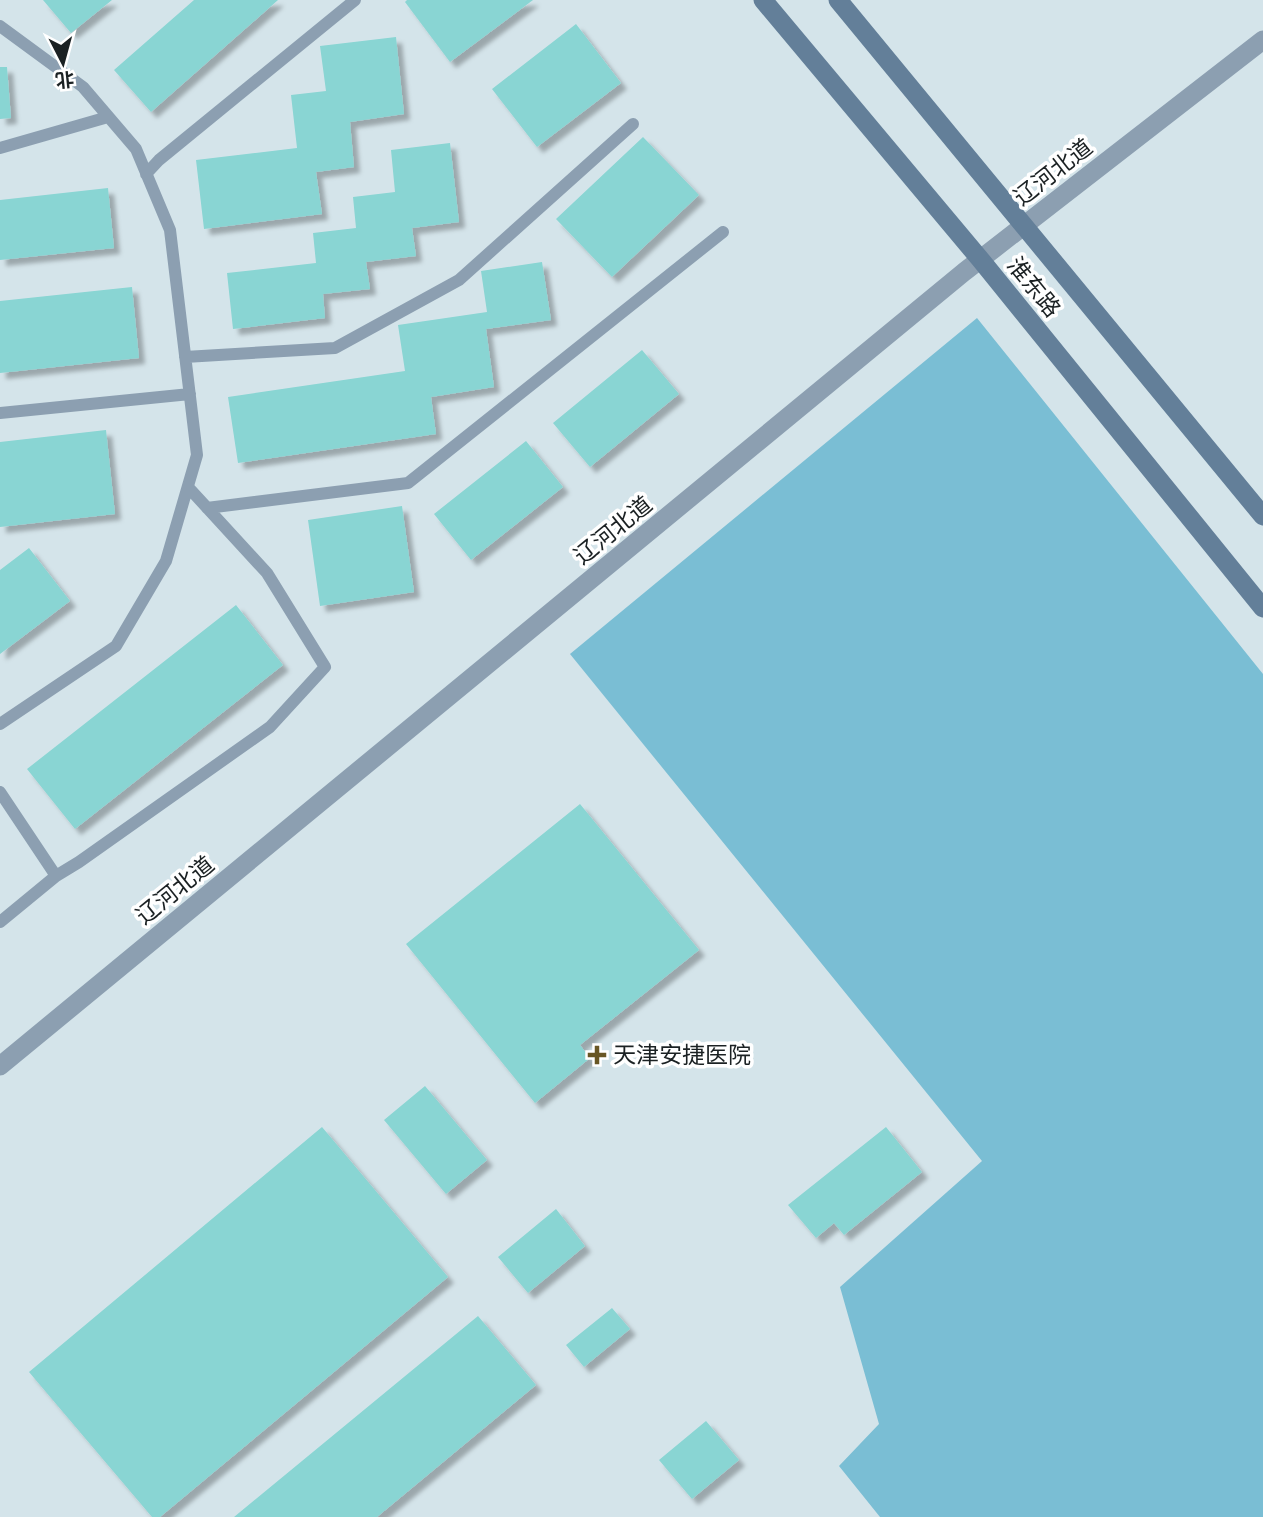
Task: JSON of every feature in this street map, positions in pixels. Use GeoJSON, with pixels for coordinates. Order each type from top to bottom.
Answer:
{"type":"FeatureCollection","features":[{"type":"Feature","properties":{"kind":"main road","name":"淮东路"},"geometry":{"type":"LineString","coordinates":[[763,0],[980,259],[1263,608]]}},
{"type":"Feature","properties":{"kind":"main road","name":"淮东路"},"geometry":{"type":"LineString","coordinates":[[838,0],[1263,516]]}},
{"type":"Feature","properties":{"kind":"street","name":"辽河北道"},"geometry":{"type":"LineString","coordinates":[[0,1066],[980,259],[1263,40]]}},
{"type":"Feature","properties":{"kind":"lane"},"geometry":{"type":"LineString","coordinates":[[146,174],[159,160],[355,0]]}},
{"type":"Feature","properties":{"kind":"lane"},"geometry":{"type":"LineString","coordinates":[[0,26],[83,87],[136,149],[170,230],[197,455],[166,561],[116,646],[0,723]]}},
{"type":"Feature","properties":{"kind":"lane"},"geometry":{"type":"LineString","coordinates":[[0,148],[108,117]]}},
{"type":"Feature","properties":{"kind":"lane"},"geometry":{"type":"LineString","coordinates":[[185,357],[335,348],[459,281],[633,124]]}},
{"type":"Feature","properties":{"kind":"lane"},"geometry":{"type":"LineString","coordinates":[[207,508],[408,483],[723,232]]}},
{"type":"Feature","properties":{"kind":"lane"},"geometry":{"type":"LineString","coordinates":[[0,412],[190,394]]}},
{"type":"Feature","properties":{"kind":"lane"},"geometry":{"type":"LineString","coordinates":[[0,922],[56,876],[90,855],[270,727],[325,667],[267,573],[188,487]]}},
{"type":"Feature","properties":{"kind":"lane"},"geometry":{"type":"LineString","coordinates":[[0,792],[56,876]]}},
{"type":"Feature","properties":{"kind":"shaded area"},"geometry":{"type":"Polygon","coordinates":[[[977,318],[1263,674],[1263,1517],[880,1517],[839,1466],[879,1424],[840,1287],[982,1161],[570,654],[977,318]]]}},
{"type":"Feature","properties":{"kind":"building"},"geometry":{"type":"Polygon","coordinates":[[[43,0],[112,0],[71,33],[43,0]]]}},
{"type":"Feature","properties":{"kind":"building"},"geometry":{"type":"Polygon","coordinates":[[[194,0],[278,0],[151,112],[114,70],[194,0]]]}},
{"type":"Feature","properties":{"kind":"building"},"geometry":{"type":"Polygon","coordinates":[[[533,0],[450,62],[405,2],[533,0]]]}},
{"type":"Feature","properties":{"kind":"building"},"geometry":{"type":"Polygon","coordinates":[[[576,24],[621,83],[537,147],[492,89],[576,24]]]}},
{"type":"Feature","properties":{"kind":"building"},"geometry":{"type":"Polygon","coordinates":[[[396,37],[404,114],[350,122],[354,167],[316,172],[322,214],[204,229],[196,160],[297,148],[291,95],[326,91],[320,46],[396,37]]]}},
{"type":"Feature","properties":{"kind":"building"},"geometry":{"type":"Polygon","coordinates":[[[0,67],[7,67],[11,118],[0,119],[0,67]]]}},
{"type":"Feature","properties":{"kind":"building"},"geometry":{"type":"Polygon","coordinates":[[[643,137],[699,195],[612,277],[556,219],[643,137]]]}},
{"type":"Feature","properties":{"kind":"building"},"geometry":{"type":"Polygon","coordinates":[[[450,143],[459,222],[412,228],[416,256],[366,262],[370,289],[323,294],[325,318],[233,329],[227,273],[316,263],[313,233],[356,228],[353,197],[395,192],[391,150],[450,143]]]}},
{"type":"Feature","properties":{"kind":"building"},"geometry":{"type":"Polygon","coordinates":[[[108,188],[114,248],[0,260],[0,200],[108,188]]]}},
{"type":"Feature","properties":{"kind":"building"},"geometry":{"type":"Polygon","coordinates":[[[542,262],[551,320],[486,329],[494,387],[431,397],[436,434],[238,463],[228,397],[405,371],[398,325],[487,312],[481,271],[542,262]]]}},
{"type":"Feature","properties":{"kind":"building"},"geometry":{"type":"Polygon","coordinates":[[[132,287],[139,358],[0,373],[0,301],[132,287]]]}},
{"type":"Feature","properties":{"kind":"building"},"geometry":{"type":"Polygon","coordinates":[[[642,350],[679,394],[590,467],[553,423],[642,350]]]}},
{"type":"Feature","properties":{"kind":"building"},"geometry":{"type":"Polygon","coordinates":[[[106,430],[115,514],[0,527],[0,442],[106,430]]]}},
{"type":"Feature","properties":{"kind":"building"},"geometry":{"type":"Polygon","coordinates":[[[526,441],[563,487],[471,560],[434,514],[526,441]]]}},
{"type":"Feature","properties":{"kind":"building"},"geometry":{"type":"Polygon","coordinates":[[[402,506],[414,592],[320,606],[308,520],[402,506]]]}},
{"type":"Feature","properties":{"kind":"building"},"geometry":{"type":"Polygon","coordinates":[[[29,548],[70,601],[0,654],[0,570],[29,548]]]}},
{"type":"Feature","properties":{"kind":"building"},"geometry":{"type":"Polygon","coordinates":[[[236,605],[283,665],[75,829],[27,769],[236,605]]]}},
{"type":"Feature","properties":{"kind":"building"},"geometry":{"type":"Polygon","coordinates":[[[580,804],[699,950],[580,1045],[590,1058],[535,1103],[406,944],[580,804]]]}},
{"type":"Feature","properties":{"kind":"building"},"geometry":{"type":"Polygon","coordinates":[[[425,1086],[487,1160],[446,1194],[384,1120],[425,1086]]]}},
{"type":"Feature","properties":{"kind":"building"},"geometry":{"type":"Polygon","coordinates":[[[322,1127],[448,1277],[160,1517],[152,1517],[29,1372],[322,1127]]]}},
{"type":"Feature","properties":{"kind":"building"},"geometry":{"type":"Polygon","coordinates":[[[886,1127],[922,1172],[844,1235],[834,1223],[816,1238],[788,1205],[886,1127]]]}},
{"type":"Feature","properties":{"kind":"building"},"geometry":{"type":"Polygon","coordinates":[[[556,1209],[585,1246],[528,1293],[498,1257],[556,1209]]]}},
{"type":"Feature","properties":{"kind":"building"},"geometry":{"type":"Polygon","coordinates":[[[612,1308],[630,1329],[584,1367],[566,1345],[612,1308]]]}},
{"type":"Feature","properties":{"kind":"building"},"geometry":{"type":"Polygon","coordinates":[[[478,1316],[536,1385],[377,1517],[234,1517],[478,1316]]]}},
{"type":"Feature","properties":{"kind":"building"},"geometry":{"type":"Polygon","coordinates":[[[706,1421],[739,1460],[692,1499],[659,1460],[706,1421]]]}},
{"type":"Feature","properties":{"kind":"place","name":"天津安捷医院"},"geometry":{"type":"Point","coordinates":[597,1055]}}]}
